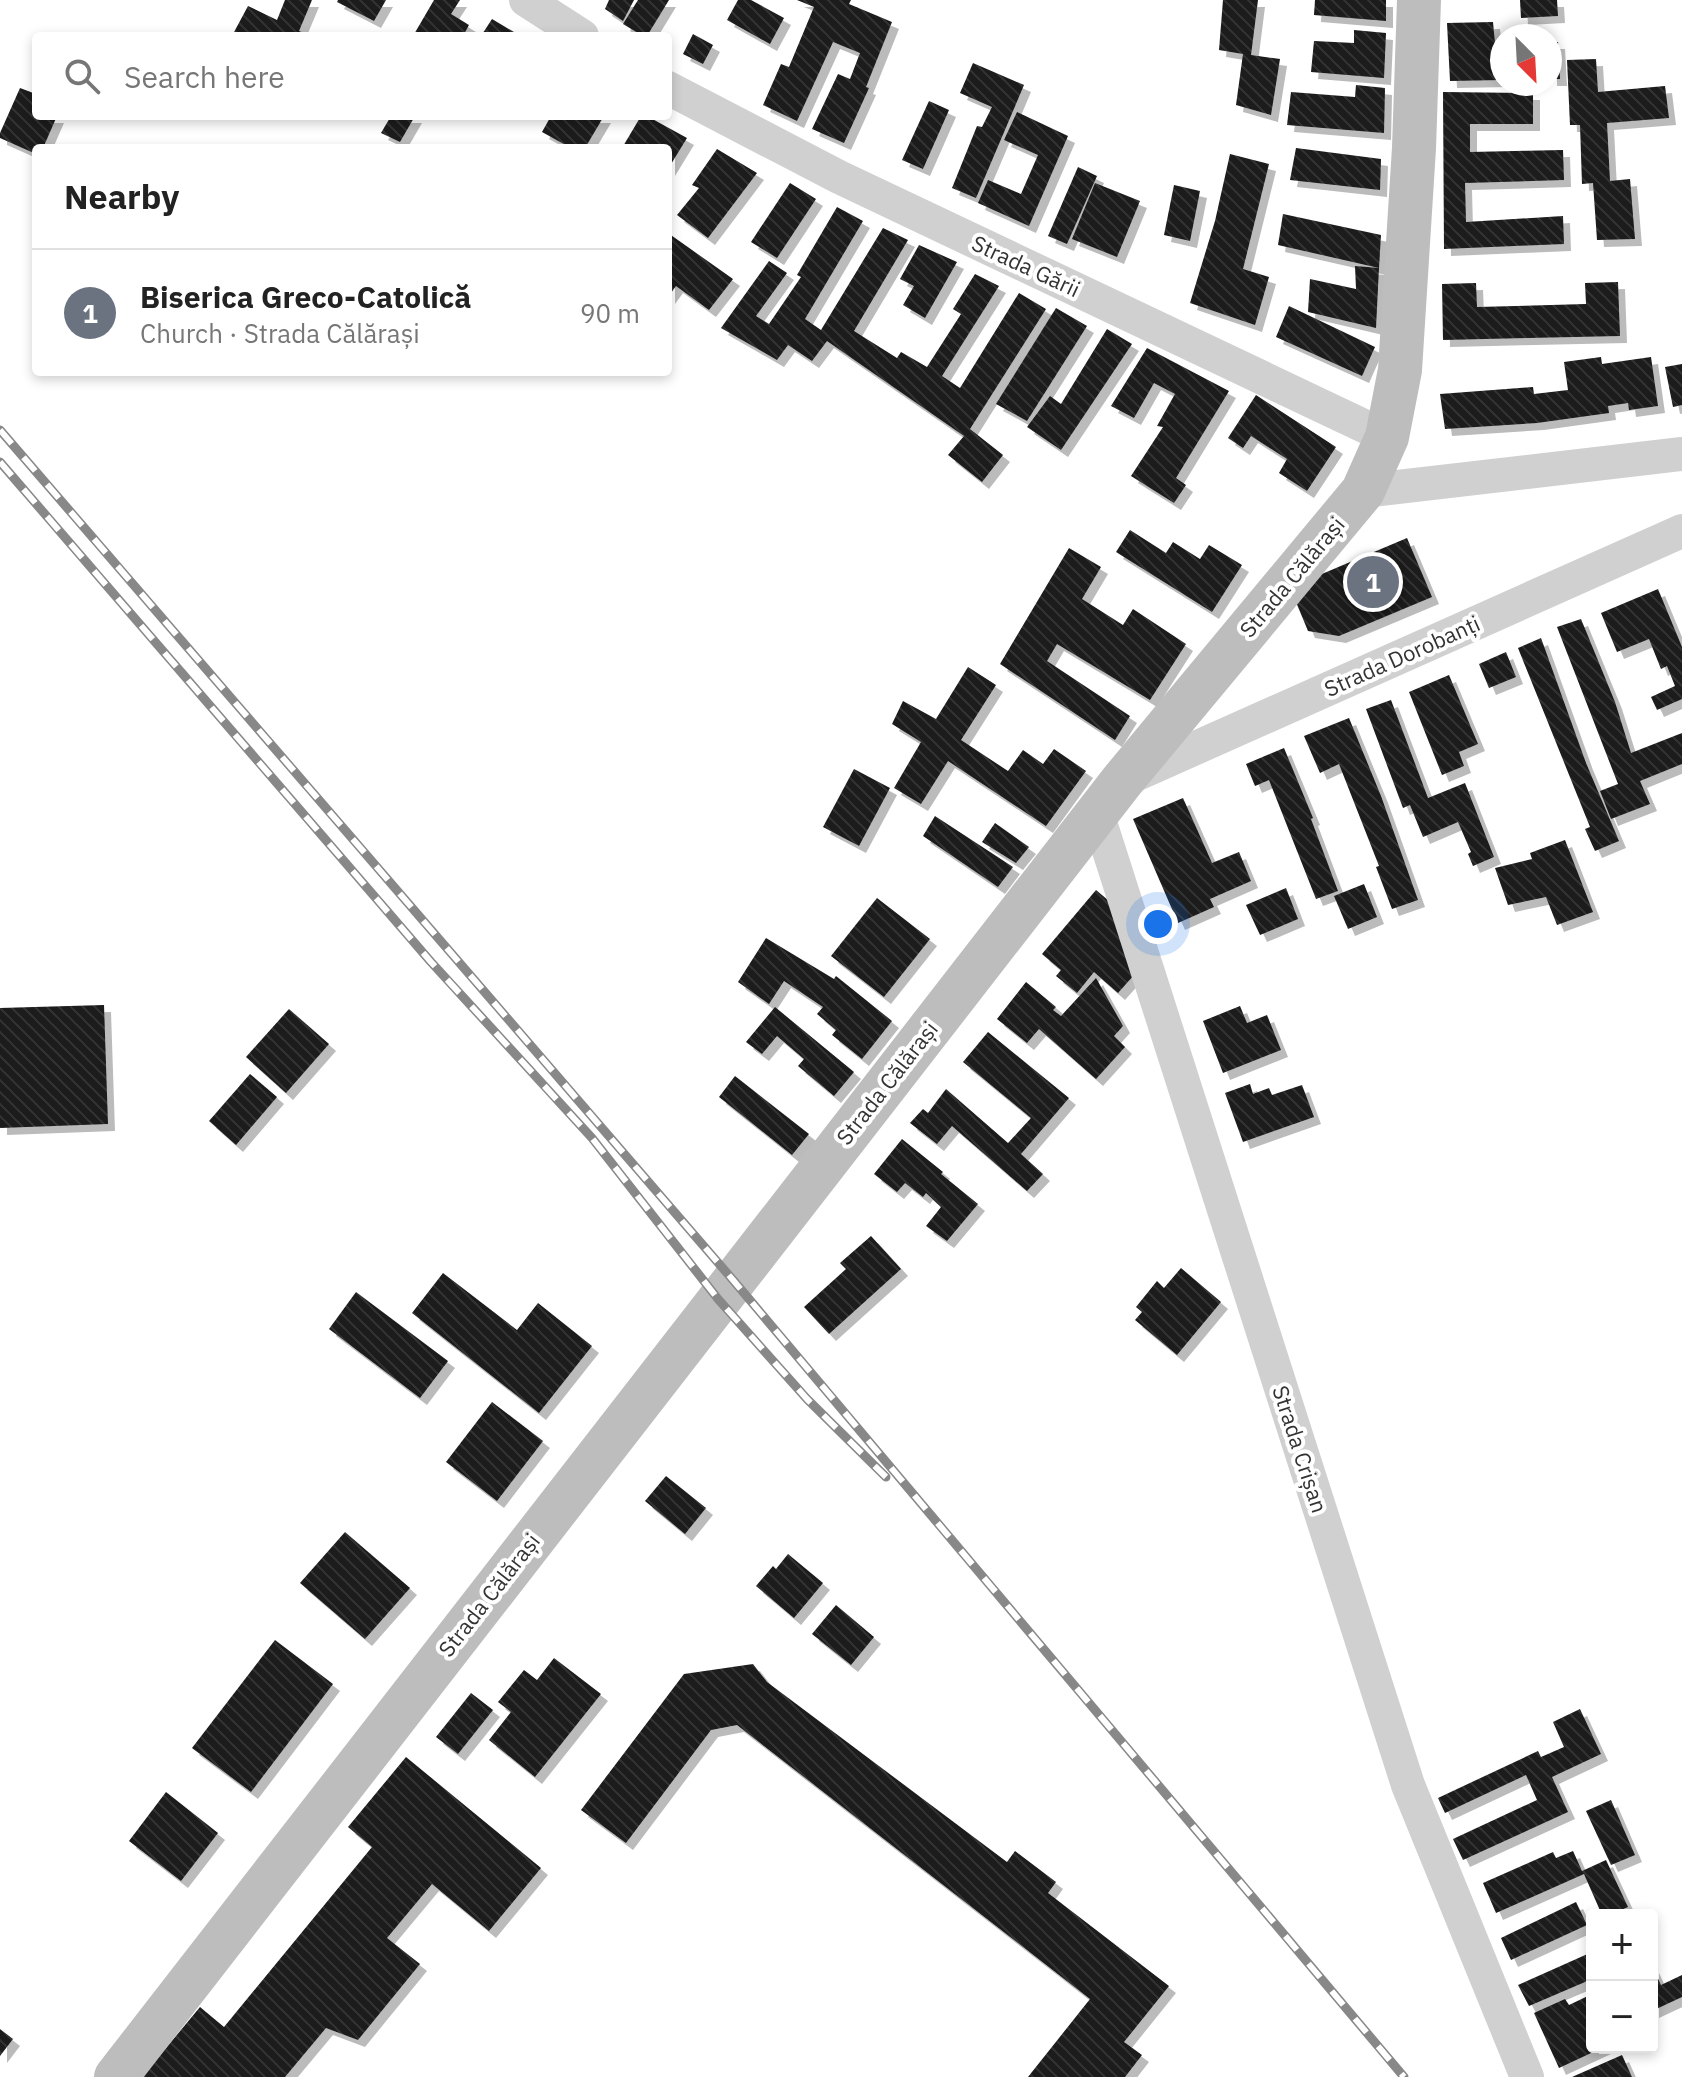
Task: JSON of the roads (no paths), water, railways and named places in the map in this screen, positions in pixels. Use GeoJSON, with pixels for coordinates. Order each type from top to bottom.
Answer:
{"type":"FeatureCollection","features":[{"type":"Feature","properties":{"kind":"main road","name":"Strada Călărași"},"geometry":{"type":"LineString","coordinates":[[116,2077],[1109,797],[1363,491],[1387,437],[1400,370],[1414,148],[1419,0]]}},
{"type":"Feature","properties":{"kind":"street"},"geometry":{"type":"LineString","coordinates":[[526,0],[576,32]]}},
{"type":"Feature","properties":{"kind":"street","name":"Strada Gării"},"geometry":{"type":"LineString","coordinates":[[672,90],[839,177],[1387,437]]}},
{"type":"Feature","properties":{"kind":"street"},"geometry":{"type":"LineString","coordinates":[[1363,491],[1682,454]]}},
{"type":"Feature","properties":{"kind":"street","name":"Strada Dorobanți"},"geometry":{"type":"LineString","coordinates":[[1109,797],[1682,531]]}},
{"type":"Feature","properties":{"kind":"street","name":"Strada Crișan"},"geometry":{"type":"LineString","coordinates":[[1109,797],[1408,1785],[1527,2077]]}},
{"type":"Feature","properties":{"kind":"railway"},"geometry":{"type":"LineString","coordinates":[[0,430],[733,1280],[1404,2077]]}},
{"type":"Feature","properties":{"kind":"railway"},"geometry":{"type":"LineString","coordinates":[[0,462],[431,962],[592,1138],[718,1299],[807,1399],[886,1477]]}},
{"type":"Feature","properties":{"kind":"place","name":"Biserica Greco-Catolică"},"geometry":{"type":"Point","coordinates":[1373,582]}}]}
